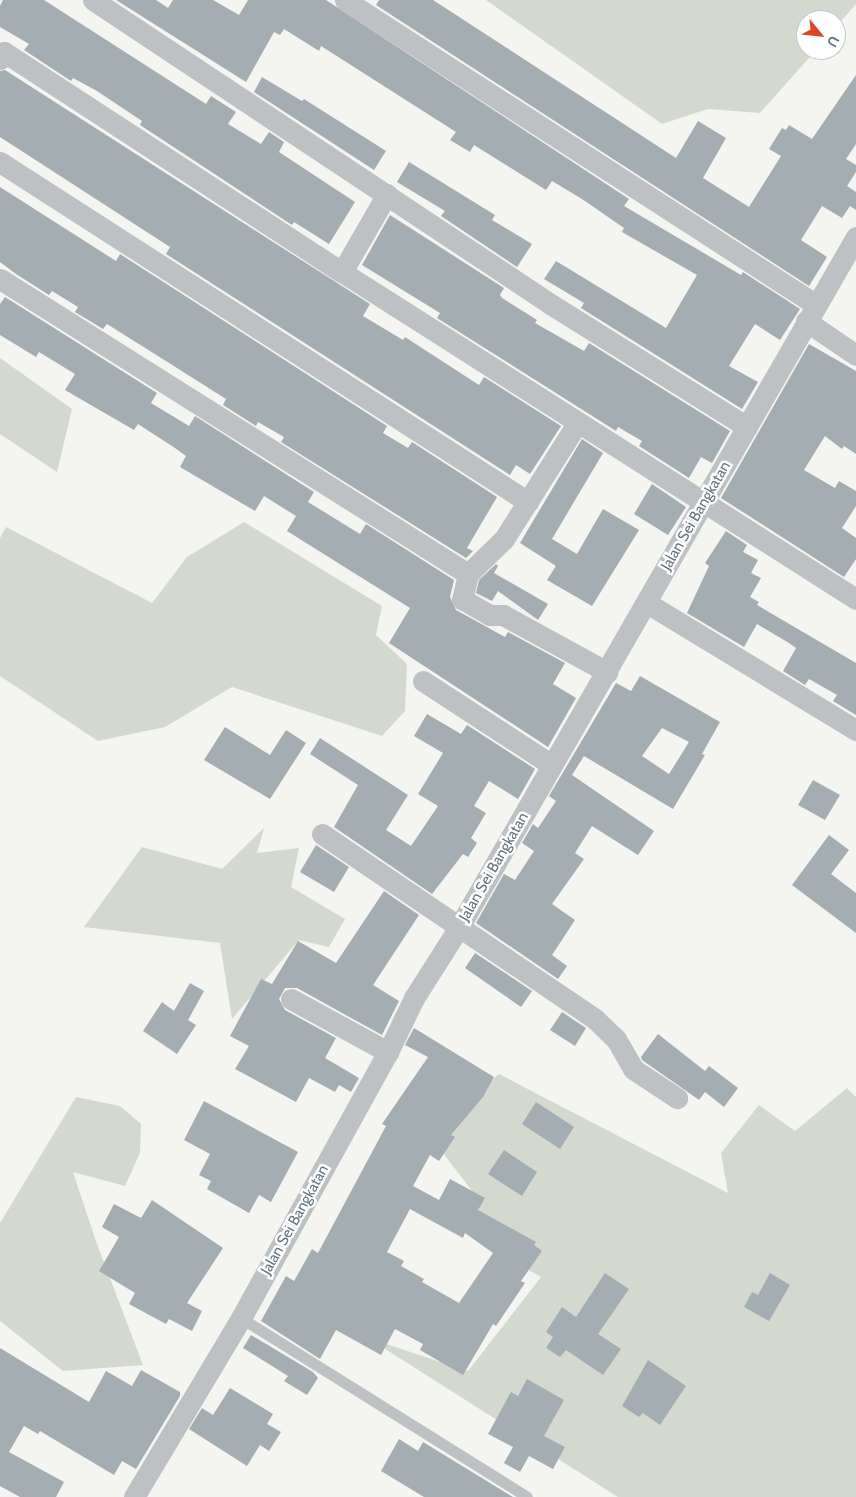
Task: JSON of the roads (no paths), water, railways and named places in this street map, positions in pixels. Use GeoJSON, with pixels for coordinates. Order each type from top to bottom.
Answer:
{"type":"FeatureCollection","features":[{"type":"Feature","properties":{"kind":"street"},"geometry":{"type":"LineString","coordinates":[[93,0],[552,305],[748,427]]}},
{"type":"Feature","properties":{"kind":"street"},"geometry":{"type":"LineString","coordinates":[[345,0],[810,313],[856,355]]}},
{"type":"Feature","properties":{"kind":"street"},"geometry":{"type":"LineString","coordinates":[[1,53],[856,599]]}},
{"type":"Feature","properties":{"kind":"street"},"geometry":{"type":"LineString","coordinates":[[0,162],[528,502]]}},
{"type":"Feature","properties":{"kind":"street"},"geometry":{"type":"LineString","coordinates":[[342,272],[387,194]]}},
{"type":"Feature","properties":{"kind":"street","name":"Jalan Sei Bangkatan"},"geometry":{"type":"LineString","coordinates":[[134,1497],[241,1318],[388,1052],[414,998],[459,927],[748,427],[810,313],[856,238]]}},
{"type":"Feature","properties":{"kind":"street"},"geometry":{"type":"LineString","coordinates":[[0,279],[468,574]]}},
{"type":"Feature","properties":{"kind":"street"},"geometry":{"type":"LineString","coordinates":[[578,422],[504,539],[468,574],[462,599],[490,615],[503,615],[607,672]]}},
{"type":"Feature","properties":{"kind":"street"},"geometry":{"type":"LineString","coordinates":[[647,603],[856,730]]}},
{"type":"Feature","properties":{"kind":"street"},"geometry":{"type":"LineString","coordinates":[[423,681],[552,766]]}},
{"type":"Feature","properties":{"kind":"street"},"geometry":{"type":"LineString","coordinates":[[322,834],[595,1019],[616,1039],[633,1069],[677,1098]]}},
{"type":"Feature","properties":{"kind":"street"},"geometry":{"type":"LineString","coordinates":[[291,999],[388,1052]]}},
{"type":"Feature","properties":{"kind":"lane"},"geometry":{"type":"LineString","coordinates":[[241,1318],[527,1497]]}}]}
